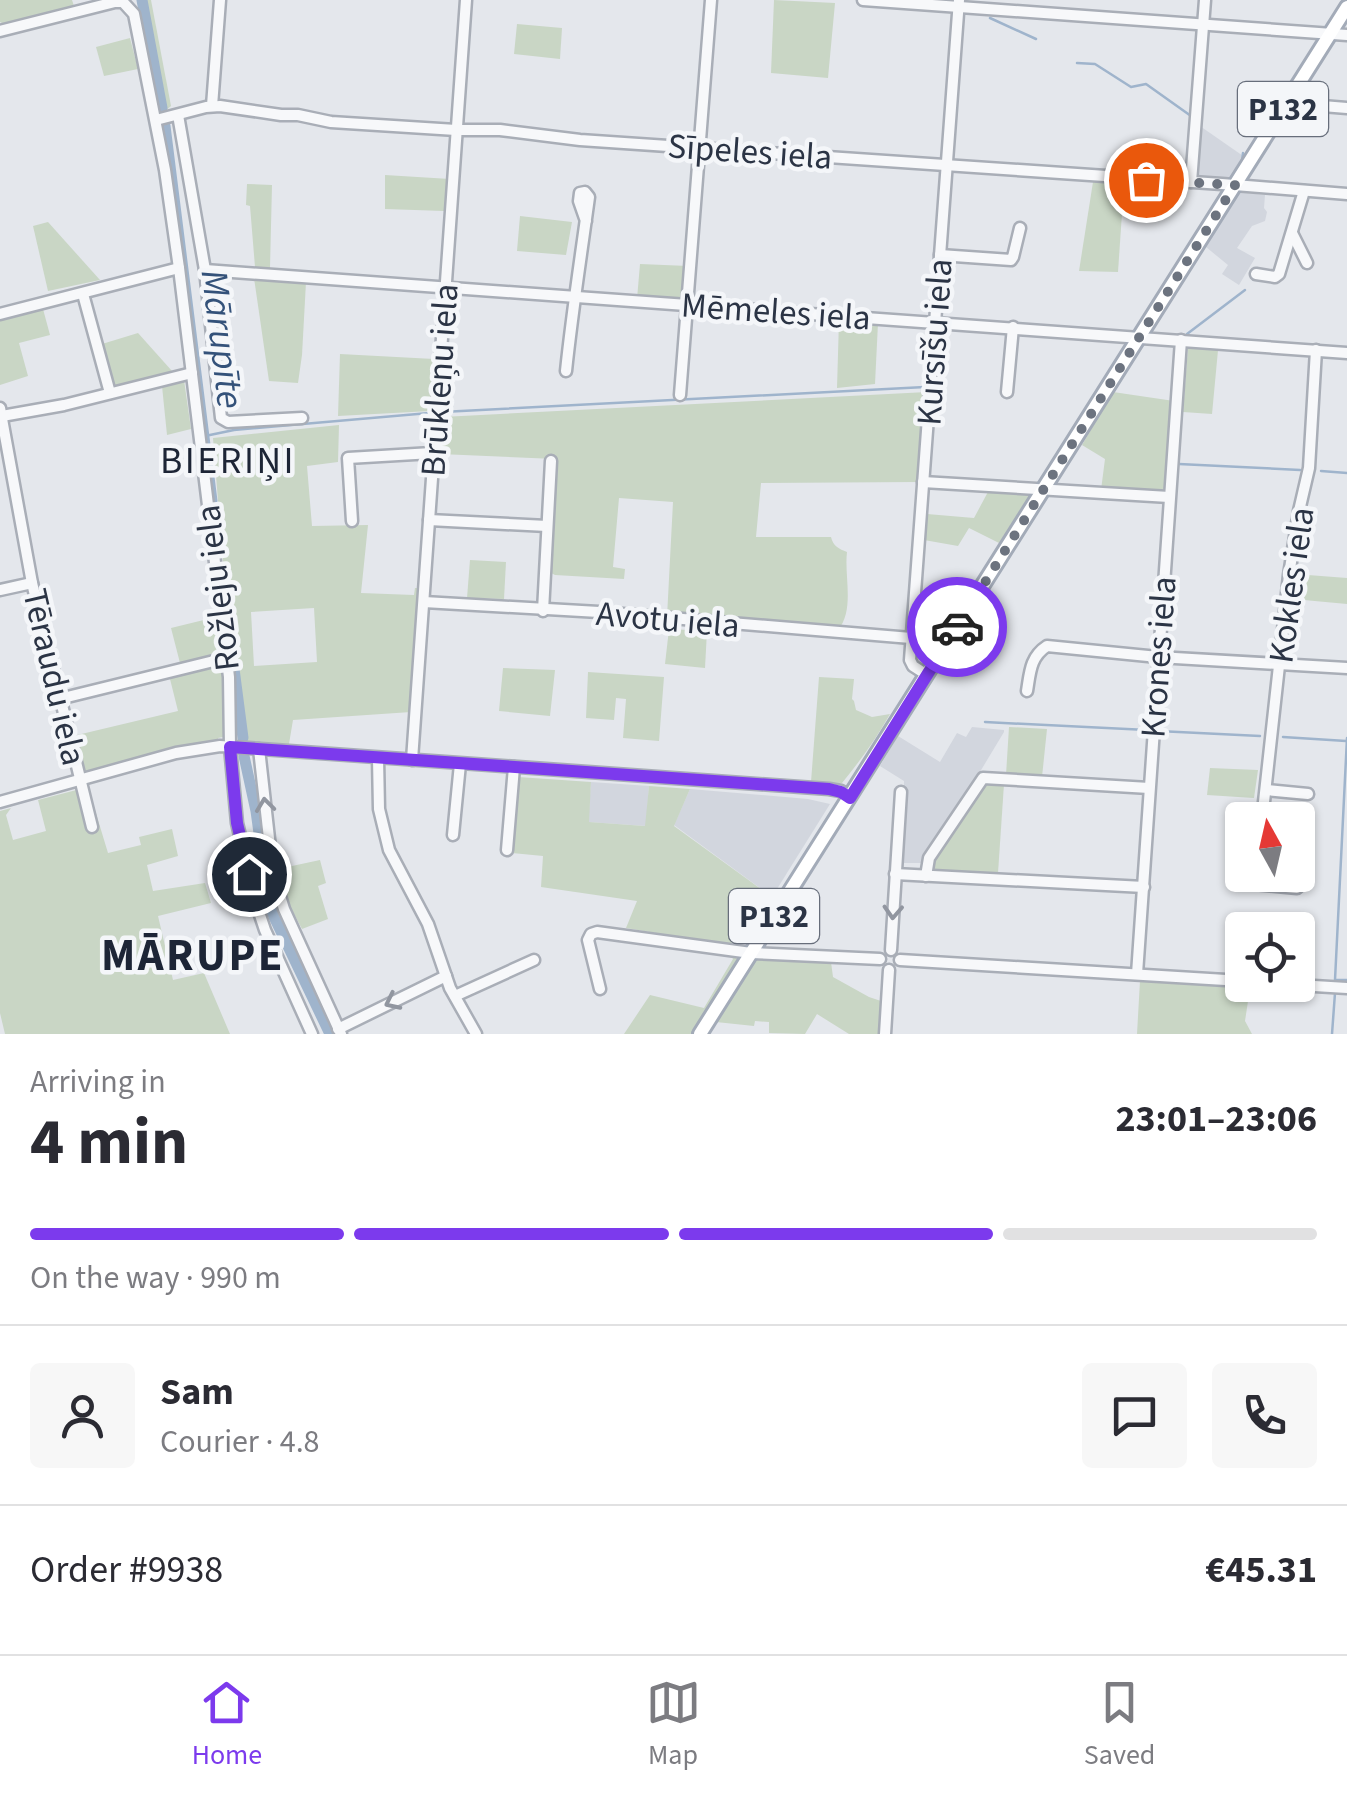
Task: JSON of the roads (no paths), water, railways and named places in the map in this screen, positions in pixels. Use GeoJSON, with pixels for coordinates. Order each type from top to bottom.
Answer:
{"type":"FeatureCollection","features":[{"type":"Feature","properties":{"kind":"main road","name":"P132"},"geometry":{"type":"LineString","coordinates":[[700,1034],[1347,6]]}},
{"type":"Feature","properties":{"kind":"street"},"geometry":{"type":"LineString","coordinates":[[212,106],[220,0]]}},
{"type":"Feature","properties":{"kind":"street","name":"Brūkleņu iela"},"geometry":{"type":"LineString","coordinates":[[412,760],[466,0]]}},
{"type":"Feature","properties":{"kind":"street"},"geometry":{"type":"LineString","coordinates":[[680,395],[711,0]]}},
{"type":"Feature","properties":{"kind":"street"},"geometry":{"type":"LineString","coordinates":[[863,0],[959,3],[1347,35]]}},
{"type":"Feature","properties":{"kind":"street","name":"Rožleju iela"},"geometry":{"type":"LineString","coordinates":[[0,32],[115,2],[123,2],[134,14],[156,120],[179,268],[226,658],[237,823],[265,930],[312,1034]]}},
{"type":"Feature","properties":{"kind":"street","name":"Kursīšu iela"},"geometry":{"type":"LineString","coordinates":[[927,675],[911,664],[912,638],[959,3]]}},
{"type":"Feature","properties":{"kind":"street"},"geometry":{"type":"LineString","coordinates":[[1192,182],[1205,4]]}},
{"type":"Feature","properties":{"kind":"street"},"geometry":{"type":"LineString","coordinates":[[1205,4],[1218,26]]}},
{"type":"Feature","properties":{"kind":"street"},"geometry":{"type":"LineString","coordinates":[[1286,103],[1347,108]]}},
{"type":"Feature","properties":{"kind":"street","name":"Sīpeles iela"},"geometry":{"type":"LineString","coordinates":[[156,120],[212,106],[281,116],[298,114],[331,122],[500,130],[582,140],[1347,194]]}},
{"type":"Feature","properties":{"kind":"street"},"geometry":{"type":"LineString","coordinates":[[178,115],[205,270],[220,418],[228,422],[302,418]]}},
{"type":"Feature","properties":{"kind":"street"},"geometry":{"type":"LineString","coordinates":[[1256,274],[1279,274],[1304,191]]}},
{"type":"Feature","properties":{"kind":"street"},"geometry":{"type":"LineString","coordinates":[[566,371],[586,221]]}},
{"type":"Feature","properties":{"kind":"street"},"geometry":{"type":"LineString","coordinates":[[940,254],[1010,260],[1020,228]]}},
{"type":"Feature","properties":{"kind":"street"},"geometry":{"type":"LineString","coordinates":[[1292,232],[1307,263]]}},
{"type":"Feature","properties":{"kind":"street"},"geometry":{"type":"LineString","coordinates":[[0,314],[179,268]]}},
{"type":"Feature","properties":{"kind":"street","name":"Mēmeles iela"},"geometry":{"type":"LineString","coordinates":[[205,270],[1347,352]]}},
{"type":"Feature","properties":{"kind":"street"},"geometry":{"type":"LineString","coordinates":[[83,294],[110,393]]}},
{"type":"Feature","properties":{"kind":"street"},"geometry":{"type":"LineString","coordinates":[[1007,392],[1012,328]]}},
{"type":"Feature","properties":{"kind":"street","name":"Krones iela"},"geometry":{"type":"LineString","coordinates":[[1137,974],[1182,340]]}},
{"type":"Feature","properties":{"kind":"street","name":"Kokles iela"},"geometry":{"type":"LineString","coordinates":[[1264,802],[1291,562],[1310,456],[1316,350]]}},
{"type":"Feature","properties":{"kind":"street"},"geometry":{"type":"LineString","coordinates":[[1,412],[64,405],[192,372]]}},
{"type":"Feature","properties":{"kind":"street","name":"Tēraudu iela"},"geometry":{"type":"LineString","coordinates":[[1,412],[32,583],[92,827]]}},
{"type":"Feature","properties":{"kind":"street"},"geometry":{"type":"LineString","coordinates":[[352,521],[348,458],[432,453]]}},
{"type":"Feature","properties":{"kind":"street"},"geometry":{"type":"LineString","coordinates":[[543,610],[551,461]]}},
{"type":"Feature","properties":{"kind":"street"},"geometry":{"type":"LineString","coordinates":[[923,482],[1169,496]]}},
{"type":"Feature","properties":{"kind":"street"},"geometry":{"type":"LineString","coordinates":[[429,520],[548,526]]}},
{"type":"Feature","properties":{"kind":"street"},"geometry":{"type":"LineString","coordinates":[[0,590],[32,583]]}},
{"type":"Feature","properties":{"kind":"street","name":"Avotu iela"},"geometry":{"type":"LineString","coordinates":[[424,602],[912,638]]}},
{"type":"Feature","properties":{"kind":"street"},"geometry":{"type":"LineString","coordinates":[[1027,691],[1033,659],[1047,646],[1347,668]]}},
{"type":"Feature","properties":{"kind":"street"},"geometry":{"type":"LineString","coordinates":[[60,699],[226,658]]}},
{"type":"Feature","properties":{"kind":"street"},"geometry":{"type":"LineString","coordinates":[[0,802],[189,750],[230,747],[829,789],[850,798]]}},
{"type":"Feature","properties":{"kind":"street"},"geometry":{"type":"LineString","coordinates":[[259,749],[274,874],[284,909],[339,1031],[446,976]]}},
{"type":"Feature","properties":{"kind":"street"},"geometry":{"type":"LineString","coordinates":[[378,758],[379,808],[389,850],[428,924],[446,976],[476,1034]]}},
{"type":"Feature","properties":{"kind":"street"},"geometry":{"type":"LineString","coordinates":[[453,834],[460,764]]}},
{"type":"Feature","properties":{"kind":"street"},"geometry":{"type":"LineString","coordinates":[[507,850],[514,768]]}},
{"type":"Feature","properties":{"kind":"street"},"geometry":{"type":"LineString","coordinates":[[926,876],[929,858],[983,778],[1149,788]]}},
{"type":"Feature","properties":{"kind":"street"},"geometry":{"type":"LineString","coordinates":[[1266,790],[1308,794]]}},
{"type":"Feature","properties":{"kind":"street"},"geometry":{"type":"LineString","coordinates":[[890,950],[901,792]]}},
{"type":"Feature","properties":{"kind":"street"},"geometry":{"type":"LineString","coordinates":[[895,874],[1144,886]]}},
{"type":"Feature","properties":{"kind":"street"},"geometry":{"type":"LineString","coordinates":[[600,989],[588,940],[597,932],[751,953],[880,959]]}},
{"type":"Feature","properties":{"kind":"street"},"geometry":{"type":"LineString","coordinates":[[890,950],[900,960],[897,967],[889,970],[880,959],[890,950]]}},
{"type":"Feature","properties":{"kind":"street"},"geometry":{"type":"LineString","coordinates":[[455,996],[534,960]]}},
{"type":"Feature","properties":{"kind":"street"},"geometry":{"type":"LineString","coordinates":[[900,960],[1225,980]]}},
{"type":"Feature","properties":{"kind":"street"},"geometry":{"type":"LineString","coordinates":[[885,1034],[889,970]]}},
{"type":"Feature","properties":{"kind":"street"},"geometry":{"type":"LineString","coordinates":[[1315,985],[1347,988]]}},
{"type":"Feature","properties":{"kind":"waterway","name":"Mārupīte"},"geometry":{"type":"LineString","coordinates":[[142,0],[162,108]]}},
{"type":"Feature","properties":{"kind":"waterway"},"geometry":{"type":"LineString","coordinates":[[990,18],[1036,39]]}},
{"type":"Feature","properties":{"kind":"waterway"},"geometry":{"type":"LineString","coordinates":[[1077,63],[1095,64],[1131,87],[1146,84],[1191,116]]}},
{"type":"Feature","properties":{"kind":"waterway","name":"Mārupīte"},"geometry":{"type":"LineString","coordinates":[[165,126],[212,501]]}},
{"type":"Feature","properties":{"kind":"waterway"},"geometry":{"type":"LineString","coordinates":[[1242,161],[1243,153]]}},
{"type":"Feature","properties":{"kind":"waterway"},"geometry":{"type":"LineString","coordinates":[[1187,334],[1245,290]]}},
{"type":"Feature","properties":{"kind":"waterway"},"geometry":{"type":"LineString","coordinates":[[1183,378],[1186,346]]}},
{"type":"Feature","properties":{"kind":"waterway"},"geometry":{"type":"LineString","coordinates":[[442,412],[925,387]]}},
{"type":"Feature","properties":{"kind":"waterway"},"geometry":{"type":"LineString","coordinates":[[205,436],[234,430],[429,413]]}},
{"type":"Feature","properties":{"kind":"waterway"},"geometry":{"type":"LineString","coordinates":[[1179,464],[1300,470]]}},
{"type":"Feature","properties":{"kind":"waterway"},"geometry":{"type":"LineString","coordinates":[[1321,471],[1347,473]]}},
{"type":"Feature","properties":{"kind":"waterway","name":"Mārupīte"},"geometry":{"type":"LineString","coordinates":[[221,569],[243,738]]}},
{"type":"Feature","properties":{"kind":"waterway"},"geometry":{"type":"LineString","coordinates":[[985,722],[1147,730]]}},
{"type":"Feature","properties":{"kind":"waterway"},"geometry":{"type":"LineString","coordinates":[[1158,731],[1260,736]]}},
{"type":"Feature","properties":{"kind":"waterway"},"geometry":{"type":"LineString","coordinates":[[1283,737],[1346,741]]}},
{"type":"Feature","properties":{"kind":"waterway"},"geometry":{"type":"LineString","coordinates":[[1347,738],[1335,980],[1347,980]]}},
{"type":"Feature","properties":{"kind":"waterway","name":"Mārupīte"},"geometry":{"type":"LineString","coordinates":[[244,756],[268,899],[330,1034]]}},
{"type":"Feature","properties":{"kind":"waterway"},"geometry":{"type":"LineString","coordinates":[[1332,1034],[1335,993]]}},
{"type":"Feature","properties":{"kind":"district","name":"BIERIŅI"},"geometry":{"type":"Point","coordinates":[228,460]}},
{"type":"Feature","properties":{"kind":"district","name":"MĀRUPE"},"geometry":{"type":"Point","coordinates":[193,954]}}]}
